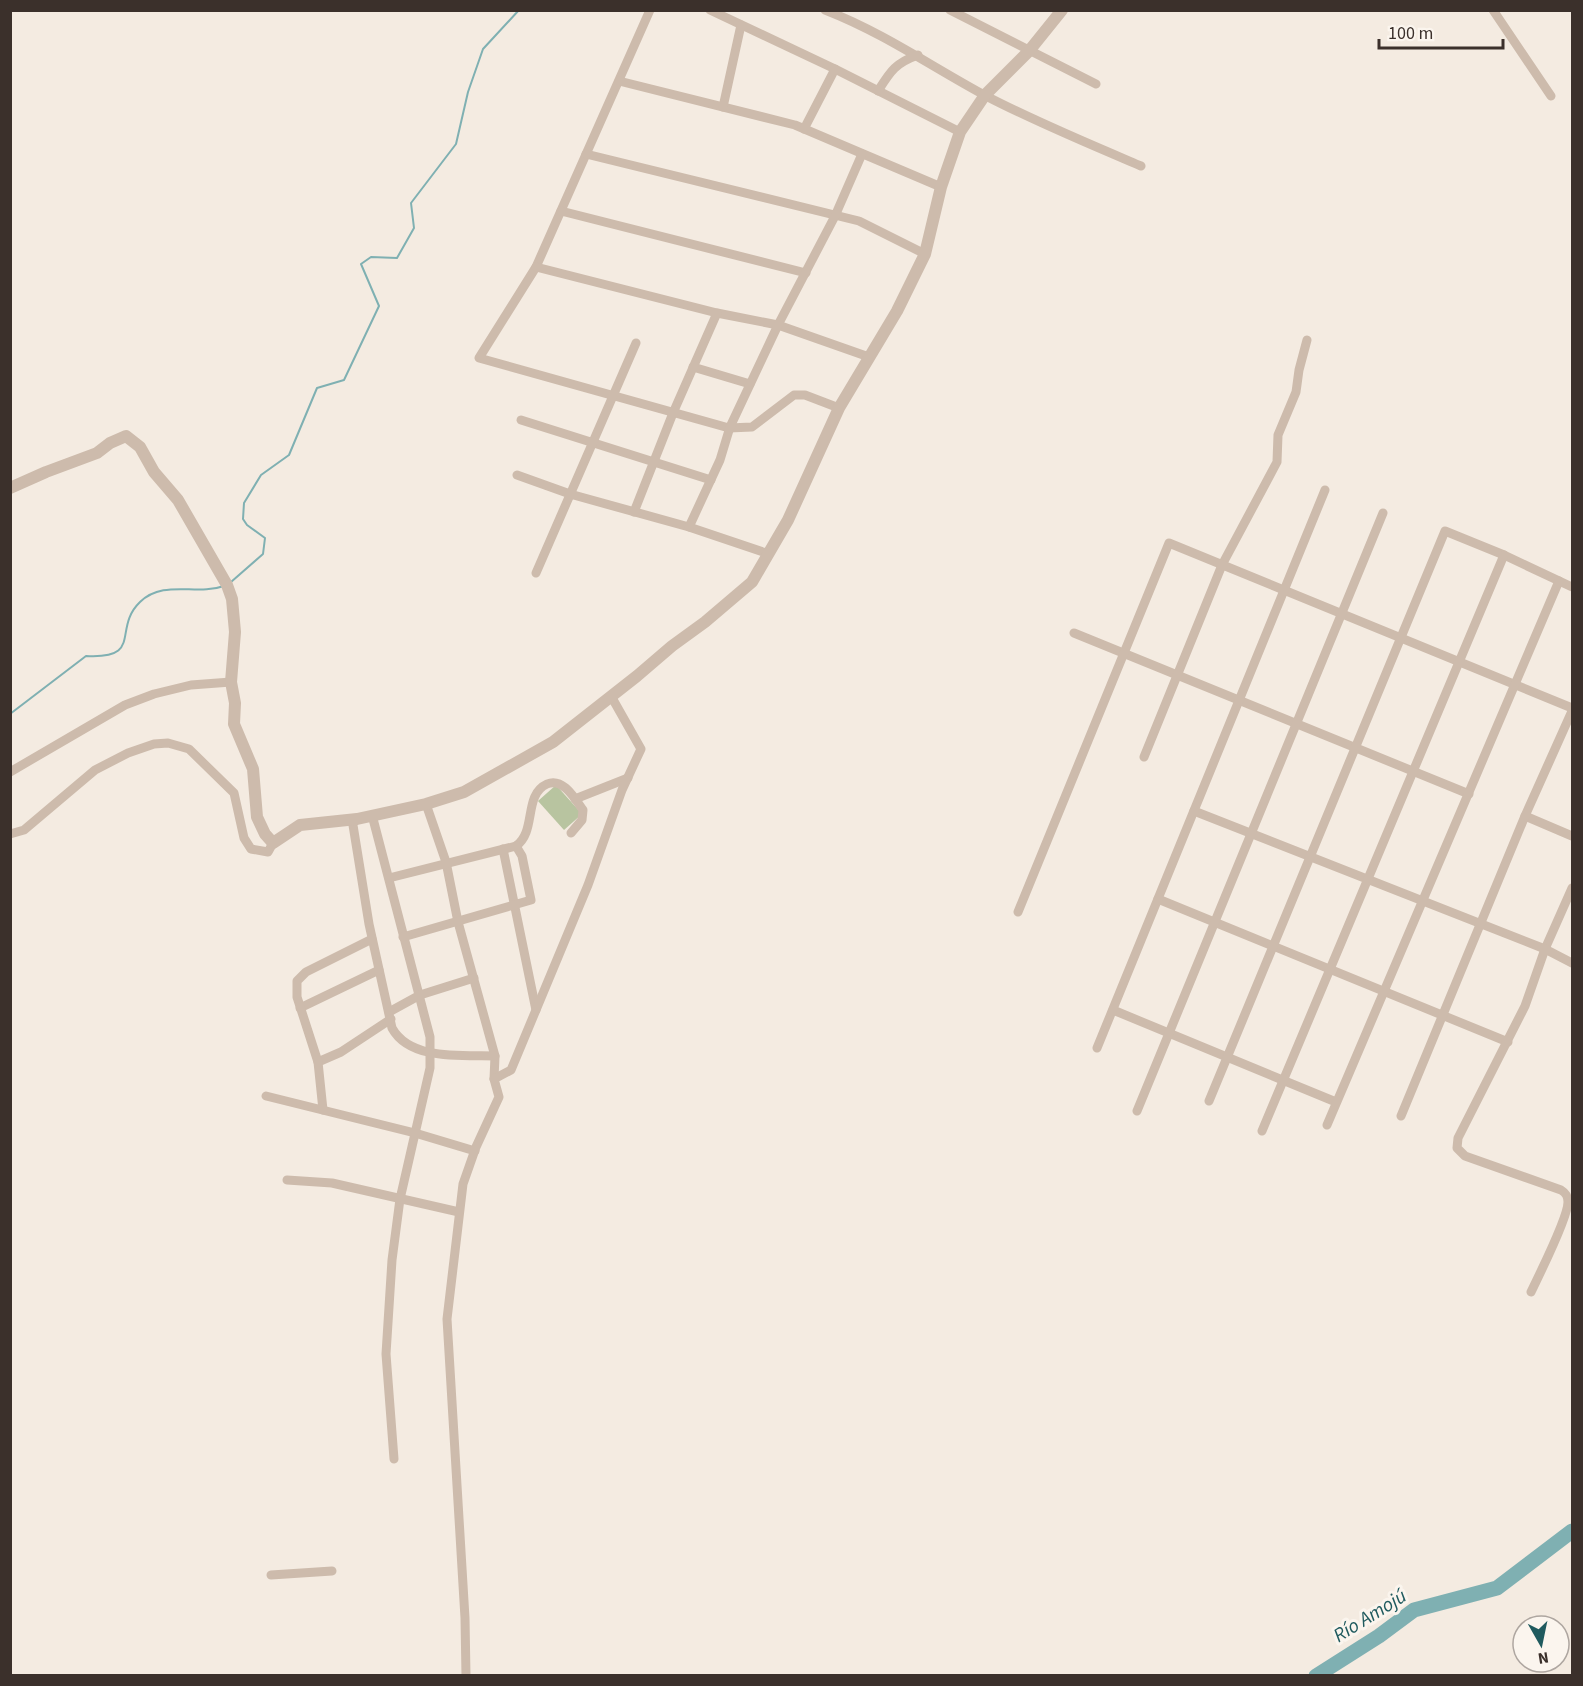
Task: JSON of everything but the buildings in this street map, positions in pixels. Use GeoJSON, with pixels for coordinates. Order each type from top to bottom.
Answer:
{"type":"FeatureCollection","features":[{"type":"Feature","properties":{"kind":"street"},"geometry":{"type":"LineString","coordinates":[[650,10],[536,267],[479,358],[730,427],[752,427],[794,395],[805,395],[839,408]]}},
{"type":"Feature","properties":{"kind":"street"},"geometry":{"type":"LineString","coordinates":[[710,10],[960,132]]}},
{"type":"Feature","properties":{"kind":"street"},"geometry":{"type":"LineString","coordinates":[[825,10],[851,15],[985,95],[1066,135],[1141,166]]}},
{"type":"Feature","properties":{"kind":"street"},"geometry":{"type":"LineString","coordinates":[[950,10],[1096,84]]}},
{"type":"Feature","properties":{"kind":"street"},"geometry":{"type":"LineString","coordinates":[[10,834],[24,830],[95,770],[128,753],[154,744],[168,743],[189,749],[234,793],[244,838],[250,849],[268,852],[273,843],[300,825],[372,815],[426,804],[465,792],[553,742],[752,582],[788,520],[839,408],[897,311],[925,254],[941,187],[960,132],[985,95],[1029,51],[1062,10]]}},
{"type":"Feature","properties":{"kind":"street"},"geometry":{"type":"LineString","coordinates":[[1493,10],[1551,96]]}},
{"type":"Feature","properties":{"kind":"street"},"geometry":{"type":"LineString","coordinates":[[723,107],[741,25]]}},
{"type":"Feature","properties":{"kind":"street"},"geometry":{"type":"LineString","coordinates":[[878,91],[889,73],[899,63],[918,55]]}},
{"type":"Feature","properties":{"kind":"street"},"geometry":{"type":"LineString","coordinates":[[804,129],[835,69]]}},
{"type":"Feature","properties":{"kind":"street"},"geometry":{"type":"LineString","coordinates":[[619,81],[804,129],[941,187]]}},
{"type":"Feature","properties":{"kind":"street"},"geometry":{"type":"LineString","coordinates":[[586,154],[859,221],[925,254]]}},
{"type":"Feature","properties":{"kind":"street"},"geometry":{"type":"LineString","coordinates":[[689,527],[720,460],[730,427],[778,325],[835,216],[862,154]]}},
{"type":"Feature","properties":{"kind":"street"},"geometry":{"type":"LineString","coordinates":[[561,211],[806,273]]}},
{"type":"Feature","properties":{"kind":"street"},"geometry":{"type":"LineString","coordinates":[[536,267],[717,313],[778,325],[869,357]]}},
{"type":"Feature","properties":{"kind":"street"},"geometry":{"type":"LineString","coordinates":[[634,512],[673,413],[717,313]]}},
{"type":"Feature","properties":{"kind":"street"},"geometry":{"type":"LineString","coordinates":[[1144,758],[1222,565],[1276,462],[1278,435],[1296,392],[1307,340]]}},
{"type":"Feature","properties":{"kind":"street"},"geometry":{"type":"LineString","coordinates":[[536,573],[636,343]]}},
{"type":"Feature","properties":{"kind":"street"},"geometry":{"type":"LineString","coordinates":[[693,367],[750,384]]}},
{"type":"Feature","properties":{"kind":"street"},"geometry":{"type":"LineString","coordinates":[[521,420],[711,480]]}},
{"type":"Feature","properties":{"kind":"street"},"geometry":{"type":"LineString","coordinates":[[10,488],[97,453],[110,443],[126,436],[140,447],[154,472],[178,500],[225,581],[232,599],[235,632],[231,682],[235,703],[234,724],[253,769],[257,817],[265,834],[273,843]]}},
{"type":"Feature","properties":{"kind":"street"},"geometry":{"type":"LineString","coordinates":[[517,476],[570,494],[689,527],[770,554]]}},
{"type":"Feature","properties":{"kind":"street"},"geometry":{"type":"LineString","coordinates":[[1097,1048],[1325,490]]}},
{"type":"Feature","properties":{"kind":"street"},"geometry":{"type":"LineString","coordinates":[[1137,1111],[1383,513]]}},
{"type":"Feature","properties":{"kind":"street"},"geometry":{"type":"LineString","coordinates":[[1209,1101],[1402,638],[1444,531],[1504,555],[1572,587]]}},
{"type":"Feature","properties":{"kind":"street"},"geometry":{"type":"LineString","coordinates":[[1018,912],[1169,543],[1517,684],[1572,709],[1525,816],[1401,1116]]}},
{"type":"Feature","properties":{"kind":"street"},"geometry":{"type":"LineString","coordinates":[[1262,1131],[1504,555]]}},
{"type":"Feature","properties":{"kind":"street"},"geometry":{"type":"LineString","coordinates":[[1327,1125],[1559,581]]}},
{"type":"Feature","properties":{"kind":"street"},"geometry":{"type":"LineString","coordinates":[[1074,633],[1469,794]]}},
{"type":"Feature","properties":{"kind":"street"},"geometry":{"type":"LineString","coordinates":[[10,772],[125,705],[154,694],[191,685],[231,682]]}},
{"type":"Feature","properties":{"kind":"street"},"geometry":{"type":"LineString","coordinates":[[494,1079],[511,1070],[588,885],[641,749],[611,696]]}},
{"type":"Feature","properties":{"kind":"street"},"geometry":{"type":"LineString","coordinates":[[575,800],[628,778]]}},
{"type":"Feature","properties":{"kind":"street"},"geometry":{"type":"LineString","coordinates":[[389,878],[516,846],[520,843],[530,820],[534,795],[541,787],[552,782],[558,783],[583,810],[584,817],[580,825],[571,833]]}},
{"type":"Feature","properties":{"kind":"street"},"geometry":{"type":"LineString","coordinates":[[426,804],[446,862],[458,922],[495,1056],[494,1079],[499,1097],[475,1151],[464,1184],[447,1319],[465,1618],[466,1676]]}},
{"type":"Feature","properties":{"kind":"street"},"geometry":{"type":"LineString","coordinates":[[1194,812],[1545,949],[1572,963]]}},
{"type":"Feature","properties":{"kind":"street"},"geometry":{"type":"LineString","coordinates":[[372,815],[420,995],[430,1036],[431,1052],[430,1068],[400,1199],[392,1260],[386,1354],[394,1459]]}},
{"type":"Feature","properties":{"kind":"street"},"geometry":{"type":"LineString","coordinates":[[1525,816],[1572,836]]}},
{"type":"Feature","properties":{"kind":"street"},"geometry":{"type":"LineString","coordinates":[[352,819],[372,939],[396,1034],[404,1043],[431,1052],[495,1056]]}},
{"type":"Feature","properties":{"kind":"street"},"geometry":{"type":"LineString","coordinates":[[404,937],[531,900],[522,856],[516,846]]}},
{"type":"Feature","properties":{"kind":"street"},"geometry":{"type":"LineString","coordinates":[[503,849],[536,1010]]}},
{"type":"Feature","properties":{"kind":"street"},"geometry":{"type":"LineString","coordinates":[[1531,1293],[1565,1214],[1568,1199],[1566,1193],[1465,1156],[1458,1148],[1458,1138],[1525,1006],[1545,949],[1572,888]]}},
{"type":"Feature","properties":{"kind":"street"},"geometry":{"type":"LineString","coordinates":[[1158,899],[1442,1017],[1508,1042]]}},
{"type":"Feature","properties":{"kind":"street"},"geometry":{"type":"LineString","coordinates":[[323,1110],[318,1062],[295,986],[301,975],[372,939]]}},
{"type":"Feature","properties":{"kind":"street"},"geometry":{"type":"LineString","coordinates":[[300,1008],[379,970]]}},
{"type":"Feature","properties":{"kind":"street"},"geometry":{"type":"LineString","coordinates":[[318,1062],[341,1052],[420,995],[474,978]]}},
{"type":"Feature","properties":{"kind":"street"},"geometry":{"type":"LineString","coordinates":[[1113,1010],[1336,1102]]}},
{"type":"Feature","properties":{"kind":"street"},"geometry":{"type":"LineString","coordinates":[[266,1096],[415,1133],[475,1151]]}},
{"type":"Feature","properties":{"kind":"street"},"geometry":{"type":"LineString","coordinates":[[287,1180],[332,1183],[459,1212]]}},
{"type":"Feature","properties":{"kind":"street"},"geometry":{"type":"LineString","coordinates":[[271,1575],[332,1571]]}},
{"type":"Feature","properties":{"kind":"green space"},"geometry":{"type":"Polygon","coordinates":[[[556,785],[582,814],[564,830],[538,801],[556,785]]]}},
{"type":"Feature","properties":{"kind":"waterway"},"geometry":{"type":"LineString","coordinates":[[231,582],[263,554],[265,538],[247,525],[243,519],[244,503],[261,475],[289,455],[317,388],[344,380],[379,306],[361,264],[371,257],[397,258],[414,228],[411,203],[456,144],[468,92],[483,49],[519,10]]}},
{"type":"Feature","properties":{"kind":"waterway"},"geometry":{"type":"LineString","coordinates":[[10,714],[86,656],[104,656],[115,653],[124,640],[132,612],[149,595],[170,589],[213,589],[224,586]]}},
{"type":"Feature","properties":{"kind":"waterway","name":"Río Amojú"},"geometry":{"type":"LineString","coordinates":[[1316,1676],[1379,1636],[1414,1610],[1497,1588],[1572,1531]]}}]}
